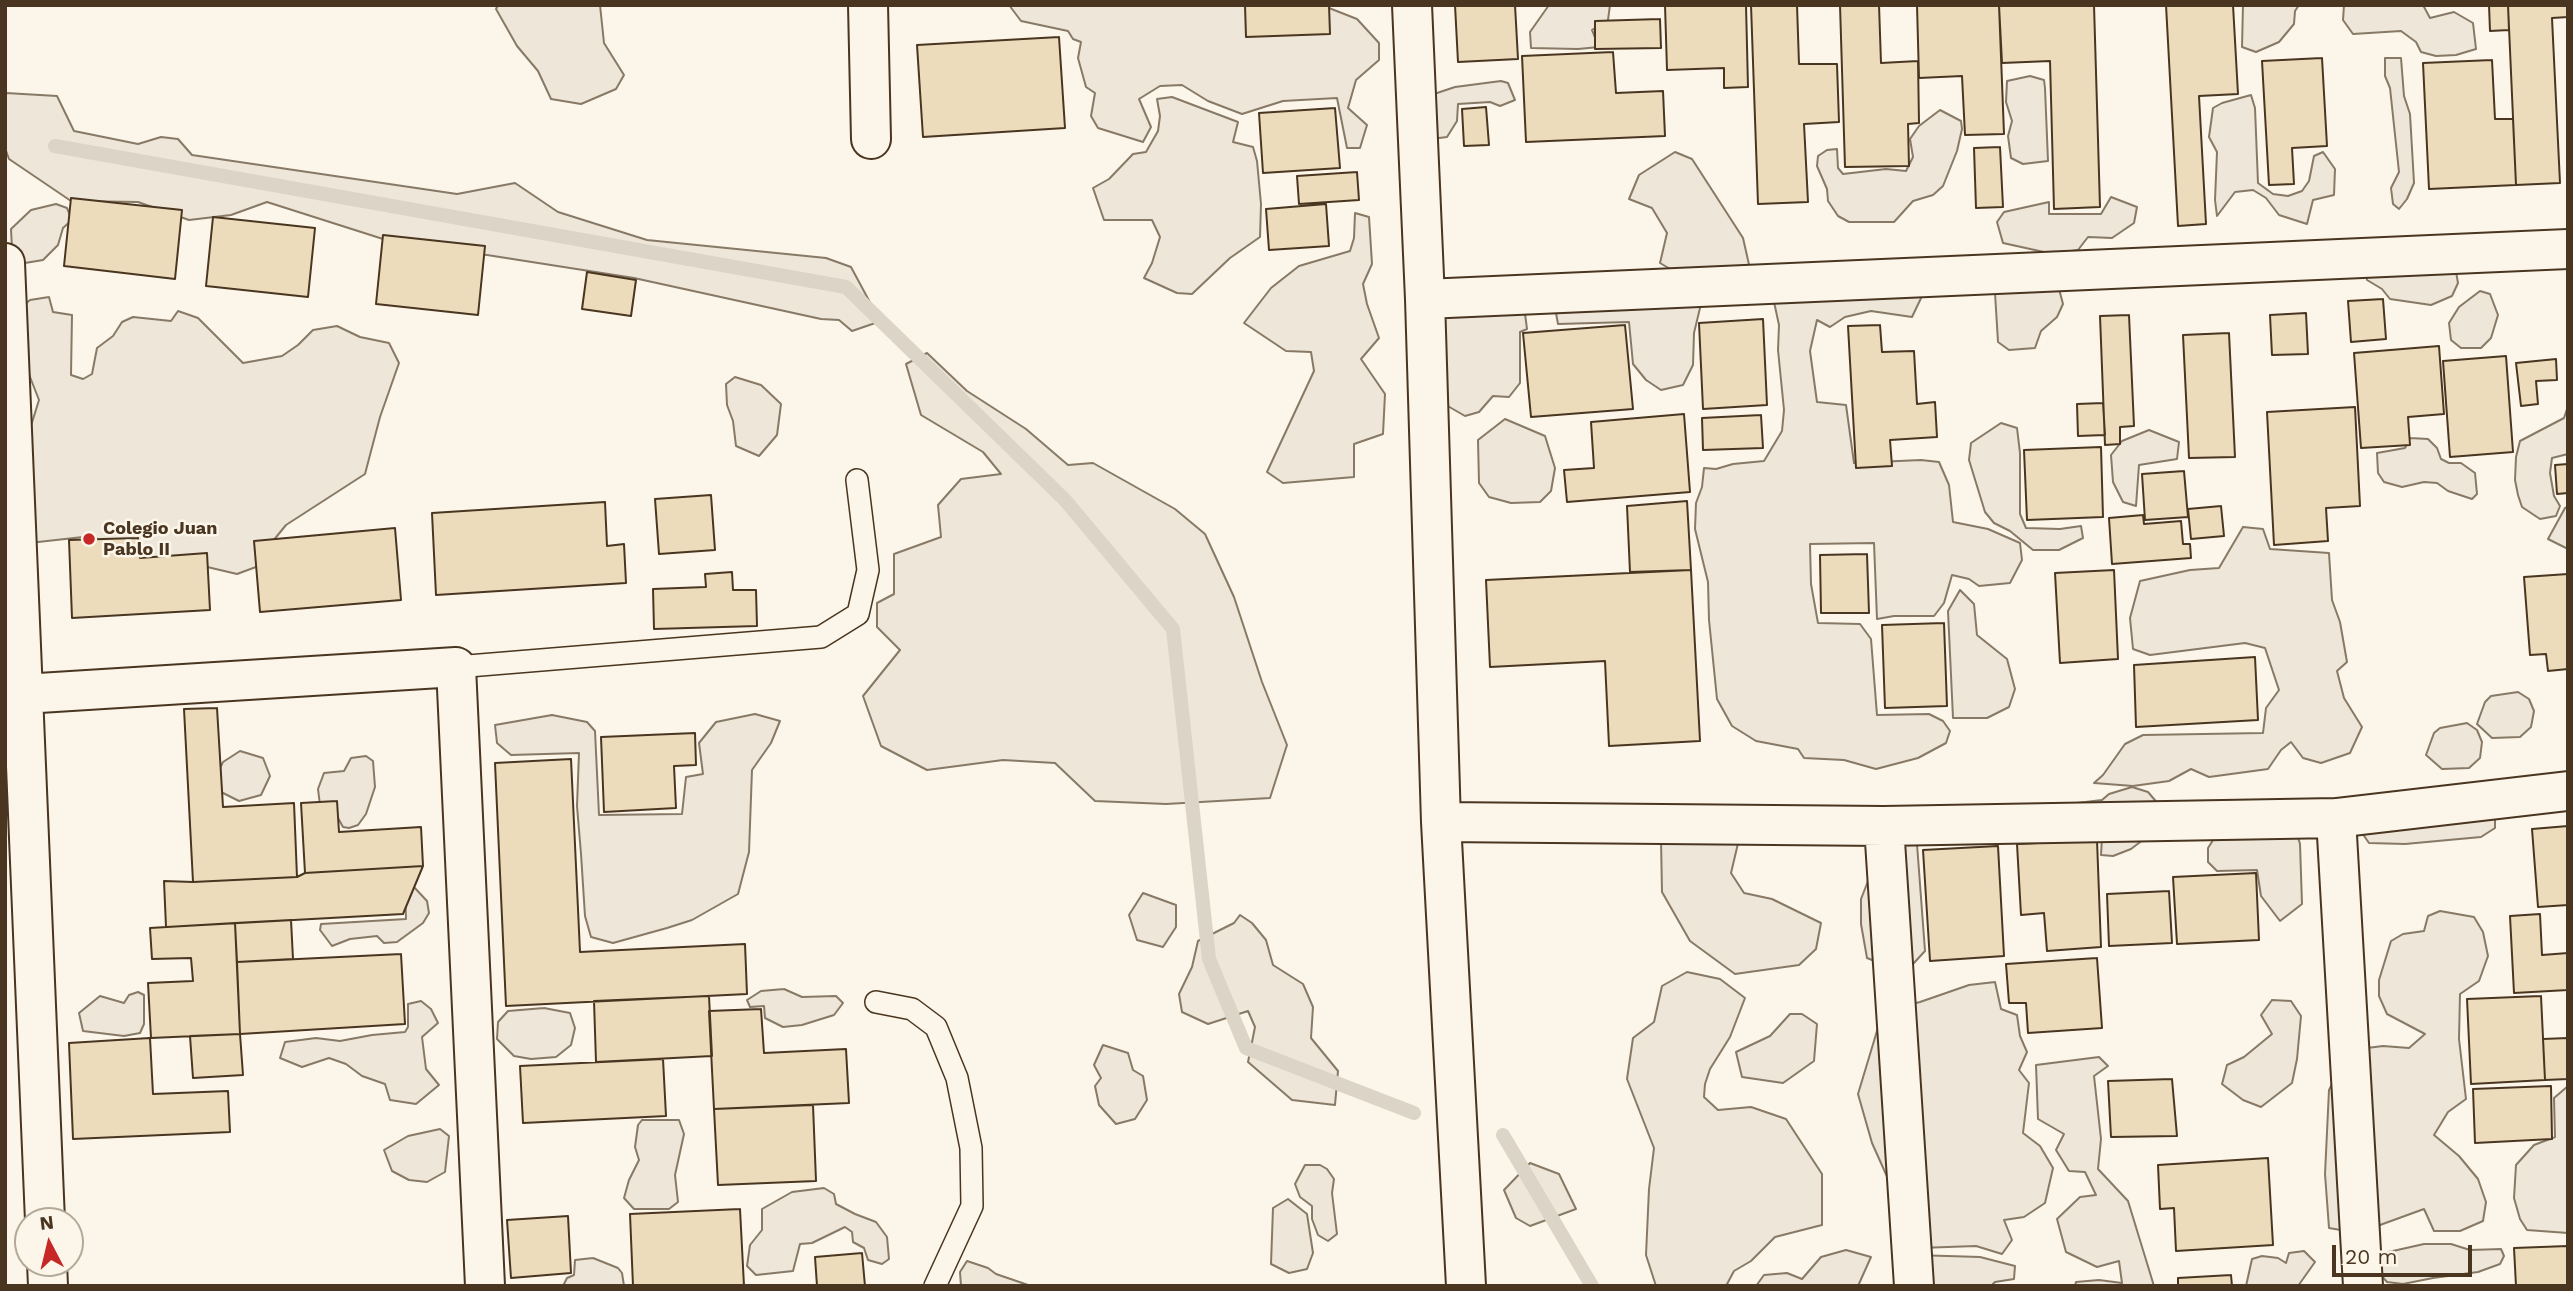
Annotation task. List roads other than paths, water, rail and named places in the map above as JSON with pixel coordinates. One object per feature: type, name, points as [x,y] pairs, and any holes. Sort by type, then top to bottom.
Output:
[{"type":"street","points":[[868,5],[871,139]]},
{"type":"street","points":[[1412,5],[1426,299],[1441,822],[1466,1286]]},
{"type":"street","points":[[1426,299],[2568,249]]},
{"type":"street","points":[[5,263],[13,620],[23,694],[44,1207]]},
{"type":"street","points":[[23,694],[456,667],[485,1286]]},
{"type":"street","points":[[1441,822],[1884,826],[2336,818],[2568,792]]},
{"type":"street","points":[[2336,818],[2363,1286]]},
{"type":"street","points":[[1884,826],[1914,1286]]},
{"type":"lane","points":[[456,667],[821,637],[858,614],[861,603],[868,570],[857,480]]},
{"type":"lane","points":[[876,1002],[912,1009],[936,1027],[959,1090],[971,1148],[972,1206],[935,1286]]},
{"type":"waterway","points":[[55,146],[846,287],[1065,500],[1173,629],[1209,959],[1246,1048],[1414,1113]]},
{"type":"waterway","points":[[1503,1135],[1592,1286]]},
{"type":"place","name":"Colegio Juan Pablo II","points":[[89,539]]}]
